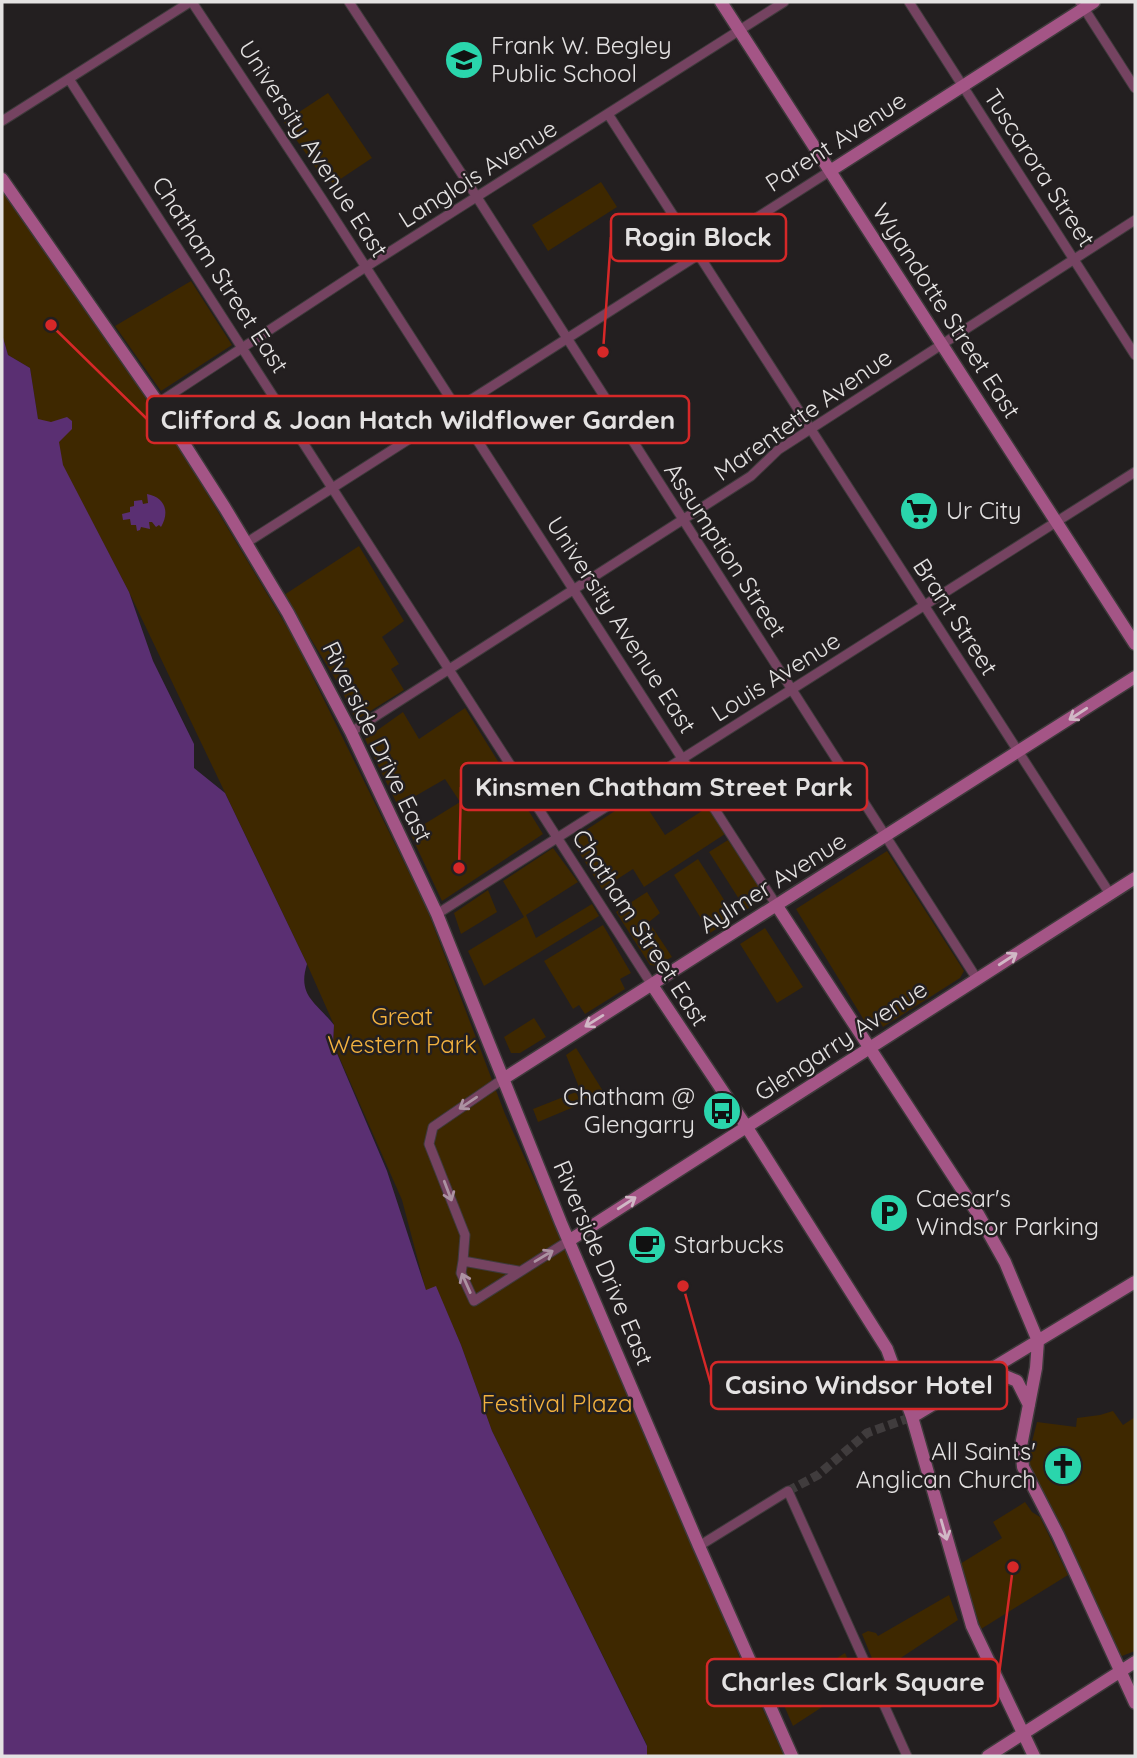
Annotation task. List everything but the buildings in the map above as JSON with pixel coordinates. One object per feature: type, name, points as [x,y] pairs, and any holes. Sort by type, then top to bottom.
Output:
[{"type":"main road","name":"Wyandotte Street East","points":[[721,2],[1135,644]]},
{"type":"main road","name":"Parent Avenue","points":[[830,171],[1086,4]]},
{"type":"main road","name":"Riverside Drive East","points":[[2,179],[158,402],[288,613],[351,732],[437,914],[503,1079],[699,1546],[792,1756]]},
{"type":"main road","name":"Aylmer Avenue","points":[[503,1079],[1135,677]]},
{"type":"main road","name":"Glengarry Avenue","points":[[570,1240],[1135,878]]},
{"type":"main road","name":"University Avenue East","points":[[777,906],[989,1232],[1005,1262],[1038,1341],[1036,1368],[1021,1446],[1023,1467],[1058,1535],[1135,1703]]},
{"type":"main road","name":"Chatham Street East","points":[[652,985],[746,1126],[887,1349],[912,1417],[972,1626],[1034,1756]]},
{"type":"main road","points":[[912,1417],[1135,1282]]},
{"type":"main road","points":[[991,1370],[1017,1381],[1029,1405]]},
{"type":"main road","points":[[988,1756],[1135,1662]]},
{"type":"street","points":[[2,121],[191,2]]},
{"type":"street","name":"University Avenue East","points":[[191,2],[367,267],[456,410],[777,906]]},
{"type":"street","name":"Assumption Street","points":[[349,2],[977,979]]},
{"type":"street","name":"Langlois Avenue","points":[[158,402],[784,2]]},
{"type":"street","name":"Tuscarora Street","points":[[909,2],[1135,355]]},
{"type":"street","points":[[1086,4],[1135,88]]},
{"type":"street","name":"Chatham Street East","points":[[69,79],[652,985]]},
{"type":"street","name":"Brant Street","points":[[608,114],[1110,894]]},
{"type":"street","name":"Parent Avenue","points":[[246,543],[830,171]]},
{"type":"street","name":"Marentette Avenue","points":[[351,732],[751,476],[778,450],[1135,220]]},
{"type":"street","name":"Louis Avenue","points":[[437,914],[1135,472]]},
{"type":"street","points":[[503,1079],[433,1127],[429,1143],[465,1235],[461,1273],[474,1301],[570,1240]]},
{"type":"street","points":[[463,1261],[518,1271]]},
{"type":"street","points":[[699,1546],[788,1491],[907,1756]]},
{"type":"green space","points":[[328,93],[372,158],[333,184],[331,181],[327,184],[284,122]]},
{"type":"green space","points":[[601,182],[617,207],[548,251],[532,225]]},
{"type":"green space","points":[[2,188],[157,410],[293,637],[427,909],[505,1114],[596,1316],[744,1668],[784,1756],[647,1756],[647,1745],[492,1431],[461,1345],[436,1287],[426,1291],[402,1200],[333,1043],[334,1025],[307,964],[129,592],[38,419],[30,368],[8,355],[2,334]]},
{"type":"green space","points":[[191,281],[232,345],[161,391],[115,326]]},
{"type":"green space","points":[[359,546],[404,621],[382,637],[399,664],[391,669],[404,690],[356,720],[339,685],[284,595]]},
{"type":"green space","points":[[465,708],[543,834],[442,901],[410,833],[460,802],[445,779],[398,806],[365,739],[403,712],[419,739]]},
{"type":"green space","points":[[639,795],[665,835],[708,807],[725,834],[644,887],[633,869],[602,889],[575,846],[574,838]]},
{"type":"green space","points":[[728,840],[764,894],[762,899],[746,910],[709,852]]},
{"type":"green space","points":[[553,848],[578,882],[526,915],[536,938],[592,904],[599,916],[484,986],[468,951],[524,917],[503,881]]},
{"type":"green space","points":[[887,851],[964,971],[960,978],[883,1027],[880,1022],[871,1027],[867,1025],[796,909]]},
{"type":"green space","points":[[698,859],[735,917],[710,933],[674,875]]},
{"type":"green space","points":[[488,890],[497,912],[461,934],[454,913]]},
{"type":"green space","points":[[647,892],[660,913],[649,922],[672,957],[656,966],[650,965],[616,912]]},
{"type":"green space","points":[[603,925],[631,973],[620,979],[625,989],[585,1014],[579,1005],[573,1009],[544,961]]},
{"type":"green space","points":[[765,928],[803,987],[777,1003],[740,944]]},
{"type":"green space","points":[[534,1018],[546,1037],[520,1053],[511,1053],[504,1037]]},
{"type":"green space","points":[[576,1048],[603,1091],[588,1100],[583,1097],[566,1055]]},
{"type":"green space","points":[[576,1092],[581,1104],[538,1122],[533,1109]]},
{"type":"green space","points":[[1113,1411],[1123,1425],[1135,1417],[1135,1651],[1122,1656],[1116,1651],[1027,1461],[1037,1422],[1076,1427],[1077,1418]]},
{"type":"green space","points":[[1025,1502],[1032,1512],[1040,1517],[1068,1575],[981,1629],[960,1564],[1002,1538],[993,1522]]},
{"type":"green space","points":[[949,1595],[958,1620],[878,1673],[862,1634],[868,1631],[878,1636]]},
{"type":"green space","points":[[845,1653],[859,1683],[793,1726],[779,1694]]},
{"type":"shaded area","points":[[2,334],[8,355],[30,368],[38,419],[51,422],[67,417],[72,421],[72,429],[59,442],[63,465],[129,592],[153,661],[194,744],[194,768],[225,793],[307,964],[304,984],[306,991],[334,1025],[333,1044],[387,1171],[426,1290],[436,1286],[492,1431],[647,1746],[647,1756],[2,1756]]},
{"type":"shaded area","points":[[147,494],[162,502],[164,521],[161,527],[149,522],[150,529],[141,527],[137,531],[136,525],[131,525],[130,519],[123,520],[122,514],[130,512],[134,501],[142,500],[143,504],[148,503]]},
{"type":"tunnel","points":[[788,1491],[818,1475],[867,1433],[912,1417]]},
{"type":"place","name":"Frank W. Begley Public School","points":[[464,60]]},
{"type":"place","name":"Clifford & Joan Hatch Wildflower Garden","points":[[51,325]]},
{"type":"place","name":"Rogin Block","points":[[603,352]]},
{"type":"place","name":"Ur City","points":[[919,511]]},
{"type":"place","name":"Kinsmen Chatham Street Park","points":[[459,868]]},
{"type":"place","name":"Chatham @ Glengarry","points":[[722,1111]]},
{"type":"place","name":"Caesar's Windsor Parking","points":[[889,1213]]},
{"type":"place","name":"Starbucks","points":[[647,1245]]},
{"type":"place","name":"Casino Windsor Hotel","points":[[683,1286]]},
{"type":"place","name":"All Saints' Anglican Church","points":[[1063,1466]]},
{"type":"place","name":"Charles Clark Square","points":[[1013,1567]]},
{"type":"park label","name":"Great Western Park","points":[[402,1031]]},
{"type":"park label","name":"Festival Plaza","points":[[557,1404]]}]
